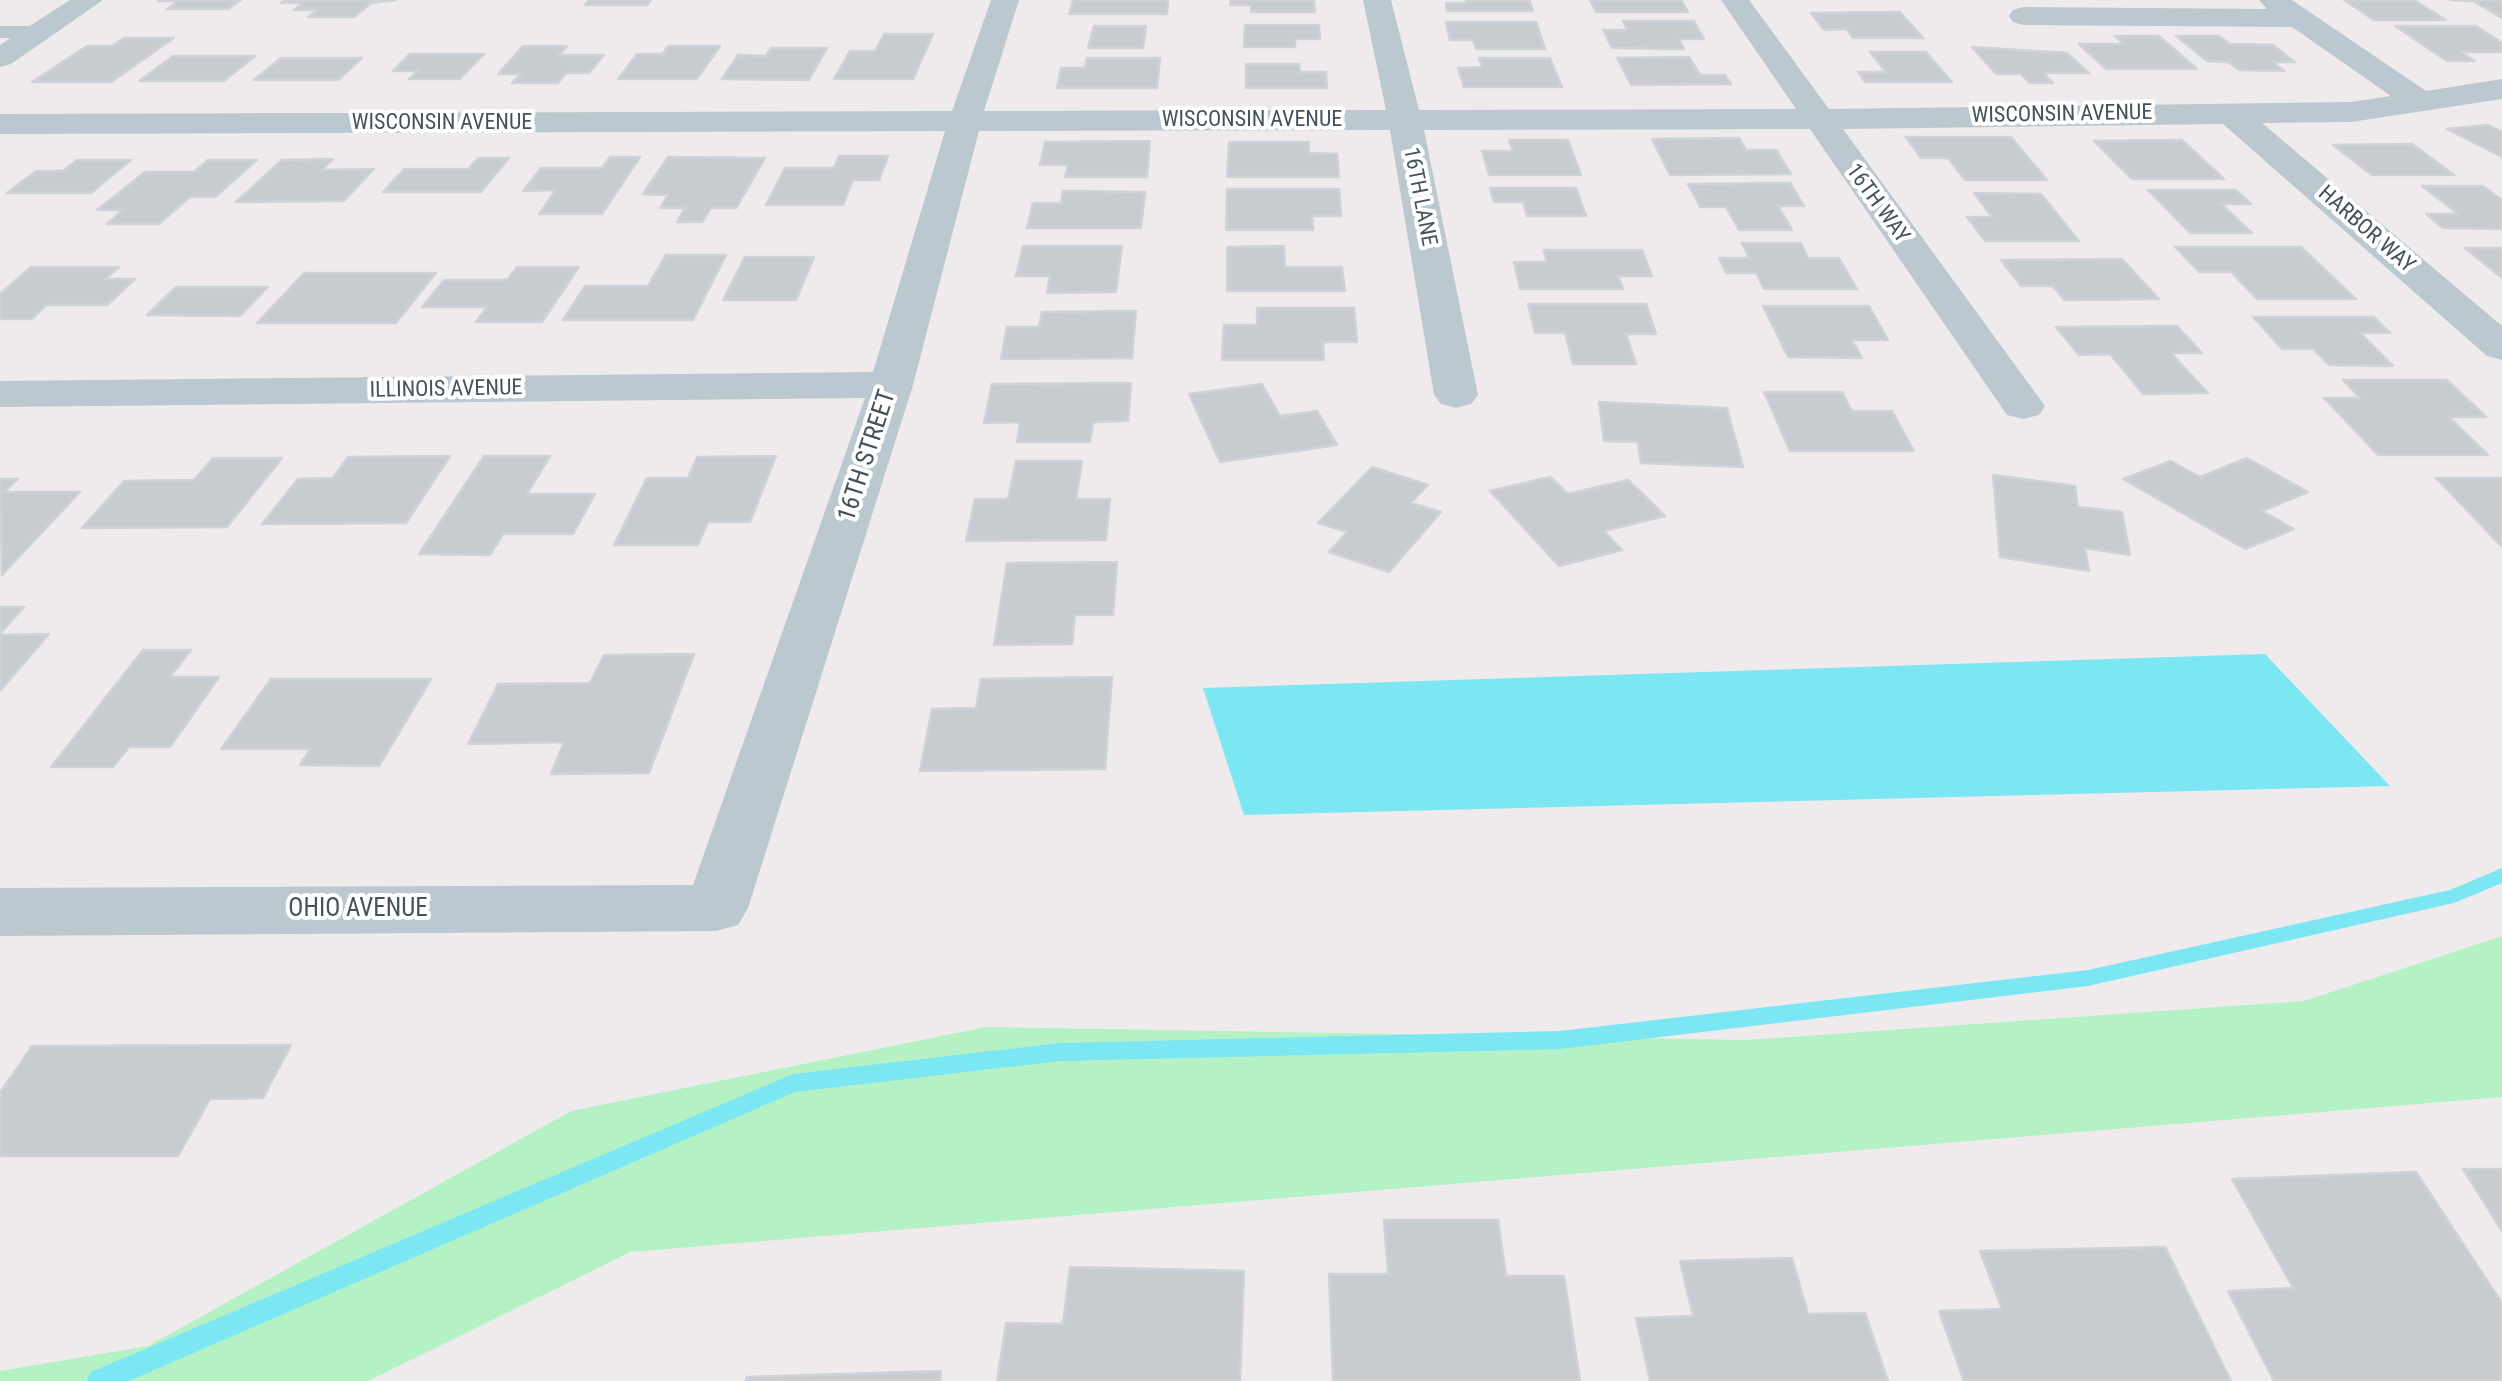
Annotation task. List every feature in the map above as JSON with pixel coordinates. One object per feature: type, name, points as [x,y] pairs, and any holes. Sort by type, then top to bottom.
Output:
[{"type":"street","points":[[0,58],[89,0]]},
{"type":"street","name":"16TH STREET","points":[[716,908],[892,385],[965,121],[1005,0]]},
{"type":"street","name":"16TH LANE","points":[[1377,0],[1405,120],[1456,395]]},
{"type":"street","name":"16TH WAY","points":[[1736,0],[1816,119],[2023,406]]},
{"type":"street","points":[[2274,0],[2418,100]]},
{"type":"street","points":[[2023,16],[2299,18]]},
{"type":"street","name":"WISCONSIN AVENUE","points":[[0,124],[1816,119],[2230,114],[2351,112],[2502,89]]},
{"type":"street","name":"HARBOR WAY","points":[[2230,114],[2502,346]]},
{"type":"street","name":"ILLINOIS AVENUE","points":[[0,394],[892,385]]},
{"type":"street","name":"OHIO AVENUE","points":[[0,912],[716,908]]},
{"type":"lane","points":[[0,32],[40,32]]},
{"type":"green space","points":[[2502,936],[2502,1097],[631,1252],[368,1381],[0,1381],[0,1371],[148,1346],[571,1111],[986,1027],[1747,1040],[2304,1001]]},
{"type":"water","points":[[2265,654],[2390,786],[1244,815],[1203,688]]},
{"type":"building","points":[[241,0],[228,9],[167,9],[178,1],[158,1]]},
{"type":"building","points":[[396,0],[371,3],[354,17],[308,17],[317,10],[294,10],[303,3],[281,3]]},
{"type":"building","points":[[589,0],[651,0],[647,5],[585,5]]},
{"type":"building","points":[[1073,0],[1168,0],[1167,14],[1069,14]]},
{"type":"building","points":[[1231,0],[1314,1],[1315,12],[1251,12],[1251,5],[1230,5]]},
{"type":"building","points":[[1466,0],[1529,0],[1533,11],[1447,11],[1446,3],[1467,3]]},
{"type":"building","points":[[1590,0],[1681,0],[1688,12],[1596,12]]},
{"type":"building","points":[[2344,0],[2414,0],[2446,20],[2374,20]]},
{"type":"building","points":[[2450,0],[2502,0],[2502,18],[2473,1]]},
{"type":"building","points":[[1900,12],[1923,38],[1853,38],[1846,29],[1824,30],[1811,13]]},
{"type":"building","points":[[1623,21],[1694,21],[1704,39],[1679,39],[1684,49],[1612,48],[1603,30],[1627,30]]},
{"type":"building","points":[[1446,22],[1536,22],[1545,49],[1476,49],[1473,40],[1450,40]]},
{"type":"building","points":[[1245,25],[1319,25],[1320,39],[1295,39],[1295,47],[1244,47]]},
{"type":"building","points":[[1094,26],[1146,26],[1143,48],[1088,48]]},
{"type":"building","points":[[2395,26],[2476,26],[2502,43],[2502,52],[2461,52],[2475,61],[2447,61]]},
{"type":"building","points":[[884,34],[933,34],[913,79],[834,79],[850,51],[875,51]]},
{"type":"building","points":[[2115,36],[2159,36],[2197,69],[2106,69],[2079,44],[2124,44]]},
{"type":"building","points":[[2176,36],[2219,36],[2230,44],[2273,45],[2295,62],[2273,62],[2284,71],[2239,70],[2228,62],[2207,61]]},
{"type":"building","points":[[124,38],[174,38],[111,82],[32,82],[87,46],[112,46]]},
{"type":"building","points":[[523,46],[567,46],[559,55],[604,55],[589,73],[566,73],[558,83],[512,83],[521,74],[498,74]]},
{"type":"building","points":[[668,46],[720,46],[697,79],[618,79],[637,54],[663,54]]},
{"type":"building","points":[[1972,47],[2067,53],[2089,73],[2043,73],[2053,83],[2029,83],[2021,74],[1996,74]]},
{"type":"building","points":[[771,48],[827,48],[809,80],[722,79],[738,55],[766,56]]},
{"type":"building","points":[[1870,52],[1926,52],[1952,82],[1865,82],[1858,72],[1886,72]]},
{"type":"building","points":[[410,54],[484,54],[460,79],[409,79],[418,71],[393,71]]},
{"type":"building","points":[[173,56],[255,56],[224,81],[139,81]]},
{"type":"building","points":[[1689,57],[1700,75],[1725,75],[1731,84],[1631,85],[1617,58]]},
{"type":"building","points":[[281,58],[362,58],[338,80],[254,80]]},
{"type":"building","points":[[1087,58],[1160,58],[1157,88],[1057,88],[1061,68],[1085,68]]},
{"type":"building","points":[[1479,58],[1550,58],[1562,87],[1464,87],[1458,68],[1482,67]]},
{"type":"building","points":[[1246,64],[1299,64],[1300,72],[1326,72],[1327,88],[1246,88]]},
{"type":"building","points":[[2488,125],[2502,132],[2502,157],[2447,129]]},
{"type":"building","points":[[1906,137],[2011,137],[2047,180],[1965,180],[1948,158],[1921,158]]},
{"type":"building","points":[[1739,138],[1746,150],[1776,150],[1791,174],[1670,175],[1652,139]]},
{"type":"building","points":[[1509,140],[1568,140],[1581,175],[1489,175],[1482,151],[1513,151]]},
{"type":"building","points":[[2182,140],[2224,179],[2132,179],[2094,141]]},
{"type":"building","points":[[1150,141],[1147,177],[1065,177],[1068,165],[1040,165],[1045,142]]},
{"type":"building","points":[[1229,142],[1309,142],[1309,153],[1337,154],[1339,177],[1227,177]]},
{"type":"building","points":[[2412,144],[2454,175],[2372,175],[2333,145]]},
{"type":"building","points":[[839,156],[888,156],[879,180],[853,180],[843,205],[766,205],[785,168],[834,168]]},
{"type":"building","points":[[610,157],[640,157],[602,214],[539,214],[556,190],[523,191],[541,168],[602,168]]},
{"type":"building","points":[[668,157],[765,158],[736,208],[711,208],[702,222],[677,222],[685,208],[660,208],[668,195],[643,194]]},
{"type":"building","points":[[478,158],[509,158],[481,192],[383,192],[404,169],[468,169]]},
{"type":"building","points":[[333,159],[322,170],[374,169],[344,201],[236,202],[282,160]]},
{"type":"building","points":[[77,160],[131,160],[91,193],[7,193],[36,171],[63,171]]},
{"type":"building","points":[[208,160],[257,160],[215,197],[190,197],[159,224],[107,224],[123,210],[97,210],[145,172],[194,172]]},
{"type":"building","points":[[1790,183],[1804,206],[1778,206],[1792,230],[1739,230],[1726,207],[1700,207],[1688,184]]},
{"type":"building","points":[[2422,186],[2483,186],[2502,200],[2502,229],[2443,228],[2426,214],[2458,214]]},
{"type":"building","points":[[1490,188],[1576,188],[1586,216],[1527,216],[1523,202],[1494,202]]},
{"type":"building","points":[[1227,189],[1339,189],[1341,216],[1312,216],[1313,230],[1226,230]]},
{"type":"building","points":[[2148,190],[2236,190],[2251,204],[2221,204],[2252,233],[2190,233]]},
{"type":"building","points":[[1063,191],[1145,192],[1141,228],[1027,228],[1033,203],[1061,203]]},
{"type":"building","points":[[1974,193],[2041,194],[2079,241],[1985,241],[1967,217],[1992,217]]},
{"type":"building","points":[[1742,243],[1801,243],[1808,258],[1839,258],[1857,289],[1764,289],[1756,273],[1726,273],[1719,258],[1749,258]]},
{"type":"building","points":[[1023,246],[1122,246],[1116,292],[1047,293],[1050,276],[1016,276]]},
{"type":"building","points":[[1284,246],[1285,267],[1342,267],[1345,291],[1227,291],[1227,247]]},
{"type":"building","points":[[2175,247],[2301,247],[2356,299],[2257,299],[2231,272],[2199,272]]},
{"type":"building","points":[[2465,248],[2502,248],[2502,278]]},
{"type":"building","points":[[1544,250],[1642,250],[1652,276],[1618,276],[1623,289],[1520,289],[1514,262],[1547,262]]},
{"type":"building","points":[[666,255],[726,255],[693,320],[563,320],[585,286],[648,286]]},
{"type":"building","points":[[745,257],[814,257],[796,300],[723,300]]},
{"type":"building","points":[[2122,259],[2159,299],[2064,300],[2053,286],[2021,286],[2001,260]]},
{"type":"building","points":[[31,267],[119,267],[105,279],[135,279],[107,305],[46,305],[32,319],[0,319],[0,294]]},
{"type":"building","points":[[517,267],[579,267],[542,322],[476,322],[487,307],[422,307],[444,280],[507,280]]},
{"type":"building","points":[[304,273],[436,273],[396,323],[257,323]]},
{"type":"building","points":[[176,287],[268,287],[240,316],[147,315]]},
{"type":"building","points":[[1528,304],[1646,304],[1656,334],[1626,334],[1636,364],[1573,364],[1565,333],[1535,333]]},
{"type":"building","points":[[1763,306],[1869,306],[1888,340],[1852,340],[1862,358],[1788,357]]},
{"type":"building","points":[[1257,308],[1354,308],[1357,342],[1323,342],[1324,360],[1222,360],[1224,325],[1257,325]]},
{"type":"building","points":[[1136,311],[1132,358],[1001,359],[1007,327],[1039,327],[1042,312]]},
{"type":"building","points":[[2253,317],[2374,317],[2390,333],[2360,333],[2393,366],[2329,365],[2313,349],[2282,349]]},
{"type":"building","points":[[2177,326],[2202,353],[2171,353],[2208,393],[2143,394],[2110,354],[2079,355],[2056,327]]},
{"type":"building","points":[[2343,380],[2447,380],[2486,417],[2449,417],[2488,455],[2378,455],[2324,398],[2360,398]]},
{"type":"building","points":[[1131,383],[1128,421],[1093,422],[1090,442],[1017,442],[1020,422],[984,423],[992,384]]},
{"type":"building","points":[[1262,384],[1280,416],[1317,411],[1337,445],[1220,462],[1189,394]]},
{"type":"building","points":[[1764,392],[1842,392],[1852,411],[1892,411],[1914,451],[1790,451]]},
{"type":"building","points":[[1599,402],[1727,408],[1743,467],[1641,463],[1638,442],[1604,441]]},
{"type":"building","points":[[450,456],[406,523],[262,524],[298,479],[333,478],[348,457]]},
{"type":"building","points":[[484,456],[550,456],[527,494],[595,494],[573,534],[503,534],[490,555],[419,554]]},
{"type":"building","points":[[776,456],[750,522],[708,522],[698,545],[614,545],[647,478],[688,478],[697,457]]},
{"type":"building","points":[[213,458],[282,458],[227,527],[82,528],[124,481],[194,480]]},
{"type":"building","points":[[2247,458],[2308,492],[2262,511],[2294,529],[2245,549],[2123,479],[2171,461],[2200,477]]},
{"type":"building","points":[[1016,461],[1082,461],[1076,499],[1110,499],[1106,540],[966,541],[975,499],[1008,499]]},
{"type":"building","points":[[1372,467],[1428,485],[1411,503],[1441,512],[1389,572],[1329,552],[1347,532],[1318,523]]},
{"type":"building","points":[[1993,475],[2075,486],[2078,507],[2122,512],[2130,555],[2085,548],[2089,571],[2000,557]]},
{"type":"building","points":[[1550,477],[1568,494],[1628,480],[1665,516],[1604,531],[1622,550],[1559,566],[1490,491]]},
{"type":"building","points":[[2436,478],[2502,478],[2502,547]]},
{"type":"building","points":[[0,479],[18,479],[4,492],[80,492],[2,575]]},
{"type":"building","points":[[1117,562],[1113,615],[1075,615],[1072,644],[994,645],[1007,563]]},
{"type":"building","points":[[0,607],[24,607],[0,634]]},
{"type":"building","points":[[49,634],[0,691],[0,635]]},
{"type":"building","points":[[143,650],[191,650],[170,677],[219,677],[170,747],[129,747],[113,767],[51,767]]},
{"type":"building","points":[[694,654],[649,773],[551,774],[564,742],[468,744],[498,684],[590,683],[604,655]]},
{"type":"building","points":[[1112,677],[1105,769],[920,771],[932,709],[976,708],[981,679]]},
{"type":"building","points":[[271,679],[431,679],[379,766],[300,765],[310,749],[221,749]]},
{"type":"building","points":[[291,1045],[263,1098],[210,1099],[178,1156],[0,1156],[0,1093],[32,1046]]},
{"type":"building","points":[[2463,1169],[2502,1169],[2502,1231]]},
{"type":"building","points":[[2416,1172],[2502,1303],[2502,1381],[2274,1381],[2228,1291],[2293,1288],[2232,1179]]},
{"type":"building","points":[[1384,1220],[1498,1220],[1506,1276],[1564,1276],[1580,1381],[1333,1381],[1329,1274],[1388,1274]]},
{"type":"building","points":[[2165,1247],[2231,1381],[1964,1381],[1939,1311],[2002,1309],[1980,1251]]},
{"type":"building","points":[[1792,1258],[1808,1314],[1865,1313],[1888,1381],[1650,1381],[1636,1318],[1693,1316],[1680,1261]]},
{"type":"building","points":[[1070,1267],[1244,1271],[1240,1381],[997,1381],[1006,1323],[1063,1324]]},
{"type":"building","points":[[941,1371],[940,1381],[746,1381],[747,1377]]},
{"type":"waterway","points":[[100,1381],[793,1083],[1060,1052],[1560,1040],[2088,978],[2454,896],[2502,875]]}]
